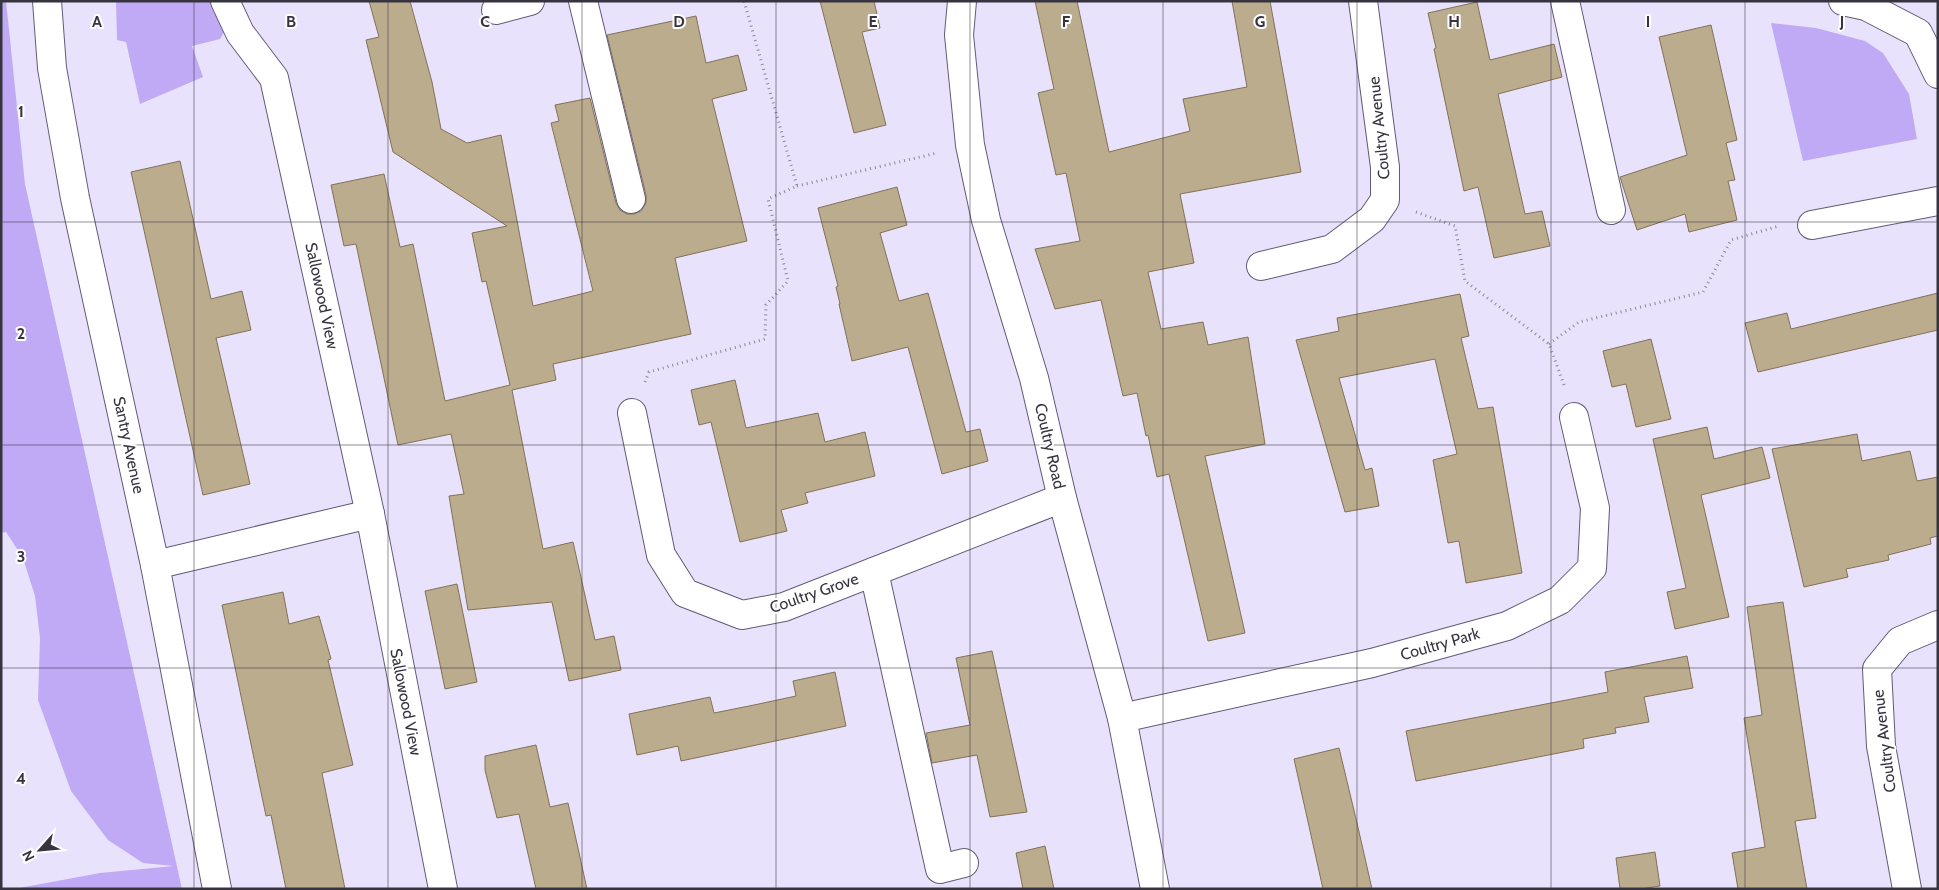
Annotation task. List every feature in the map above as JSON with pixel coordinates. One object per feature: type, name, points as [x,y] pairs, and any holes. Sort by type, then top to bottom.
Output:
[{"type":"street","name":"Santry Avenue","points":[[47,1],[52,68],[75,198],[154,565],[218,889]]},
{"type":"street","name":"Sallowood View","points":[[225,1],[240,33],[274,78],[370,514],[443,889]]},
{"type":"street","points":[[496,10],[530,1]]},
{"type":"street","points":[[583,1],[631,199]]},
{"type":"street","name":"Coultry Road","points":[[962,1],[959,35],[970,145],[986,220],[1034,378],[1062,498],[1122,718],[1155,889]]},
{"type":"street","name":"Coultry Avenue","points":[[1261,266],[1332,249],[1372,219],[1385,200],[1385,167],[1363,1]]},
{"type":"street","points":[[1565,1],[1611,210]]},
{"type":"street","points":[[1843,1],[1866,6],[1918,33],[1938,74]]},
{"type":"street","points":[[1812,225],[1938,201]]},
{"type":"street","name":"Coultry Grove","points":[[632,413],[660,555],[685,593],[742,615],[784,607],[1062,498]]},
{"type":"street","name":"Coultry Park","points":[[1122,718],[1372,663],[1507,626],[1560,600],[1592,568],[1595,508],[1574,417]]},
{"type":"street","points":[[154,565],[370,514]]},
{"type":"street","points":[[874,572],[940,869],[964,863]]},
{"type":"street","name":"Coultry Avenue","points":[[1907,889],[1882,746],[1876,668],[1900,641],[1938,625]]},
{"type":"path","points":[[744,1],[797,186]]},
{"type":"path","points":[[632,413],[649,372],[765,339],[766,304],[788,281],[768,200],[797,186],[970,145]]},
{"type":"path","points":[[1385,200],[1455,226],[1465,281],[1549,344],[1574,417]]},
{"type":"path","points":[[1549,344],[1578,322],[1703,292],[1731,240],[1788,224],[1812,225]]},
{"type":"shaded area","points":[[1,1],[6,1],[25,184],[182,889],[14,889],[100,873],[174,866],[143,863],[108,840],[71,791],[38,700],[40,638],[35,596],[23,558],[6,532],[1,533]]},
{"type":"shaded area","points":[[116,1],[211,1],[224,32],[220,39],[192,46],[203,77],[140,104],[126,42],[117,40]]},
{"type":"shaded area","points":[[1771,23],[1816,28],[1865,41],[1883,53],[1909,94],[1917,139],[1803,161]]},
{"type":"building","points":[[369,1],[410,1],[432,82],[441,129],[467,143],[501,135],[533,306],[593,291],[551,123],[559,121],[555,105],[590,98],[616,203],[620,210],[627,214],[634,214],[641,211],[646,203],[646,195],[607,35],[696,16],[706,63],[738,55],[747,90],[712,99],[747,241],[675,258],[691,334],[553,364],[556,380],[512,390],[543,549],[573,542],[595,640],[614,636],[621,670],[569,681],[552,602],[468,610],[449,496],[464,494],[451,434],[398,445],[356,244],[344,246],[331,185],[384,174],[400,247],[413,244],[445,401],[510,385],[486,281],[482,282],[472,233],[507,226],[393,152],[366,40],[379,37]]},
{"type":"building","points":[[820,1],[874,1],[880,28],[862,32],[886,125],[854,133]]},
{"type":"building","points":[[1035,1],[1077,1],[1109,152],[1190,131],[1183,99],[1247,87],[1232,1],[1270,1],[1301,172],[1180,194],[1194,263],[1148,272],[1161,329],[1203,322],[1208,345],[1248,337],[1265,444],[1205,456],[1245,633],[1208,641],[1169,474],[1157,477],[1137,393],[1123,396],[1101,300],[1055,309],[1035,249],[1080,241],[1066,173],[1056,175],[1038,93],[1054,89]]},
{"type":"building","points":[[1477,2],[1490,60],[1554,44],[1562,77],[1498,94],[1525,214],[1542,211],[1550,246],[1494,258],[1478,187],[1464,191],[1428,13]]},
{"type":"building","points":[[1711,25],[1737,140],[1726,143],[1735,180],[1728,181],[1737,220],[1689,232],[1685,214],[1637,230],[1620,177],[1687,155],[1659,37]]},
{"type":"building","points":[[180,161],[211,299],[242,291],[251,330],[216,338],[250,484],[203,495],[131,172]]},
{"type":"building","points":[[897,187],[907,225],[880,233],[899,301],[928,293],[966,432],[980,429],[988,461],[942,474],[908,347],[852,361],[839,304],[836,287],[838,286],[818,208]]},
{"type":"building","points":[[1938,293],[1938,330],[1758,372],[1745,323],[1787,313],[1791,329]]},
{"type":"building","points":[[1460,294],[1469,336],[1461,338],[1478,409],[1493,407],[1522,573],[1466,583],[1459,541],[1448,543],[1433,460],[1457,454],[1435,359],[1339,378],[1365,470],[1372,468],[1379,506],[1345,512],[1296,340],[1339,331],[1337,318]]},
{"type":"building","points":[[1651,339],[1671,419],[1636,427],[1626,384],[1612,387],[1603,351]]},
{"type":"building","points":[[735,380],[746,428],[818,413],[825,442],[865,432],[875,476],[805,493],[808,503],[781,510],[787,531],[740,542],[711,422],[699,425],[691,390]]},
{"type":"building","points":[[1707,427],[1714,459],[1762,447],[1770,478],[1701,495],[1729,617],[1675,629],[1667,592],[1686,588],[1653,439]]},
{"type":"building","points":[[1857,434],[1862,461],[1910,451],[1917,481],[1938,477],[1938,536],[1930,538],[1931,544],[1888,555],[1889,560],[1846,569],[1848,577],[1804,587],[1772,449]]},
{"type":"building","points":[[457,584],[477,682],[445,689],[425,591]]},
{"type":"building","points":[[283,592],[289,624],[319,616],[331,659],[328,660],[353,765],[322,773],[345,889],[286,889],[271,815],[266,816],[222,605]]},
{"type":"building","points":[[1783,602],[1816,818],[1795,821],[1807,889],[1738,889],[1732,853],[1765,847],[1744,718],[1762,715],[1747,607]]},
{"type":"building","points":[[992,651],[1027,812],[990,817],[977,755],[932,763],[926,733],[970,725],[956,658]]},
{"type":"building","points":[[1687,656],[1693,688],[1644,697],[1649,722],[1615,728],[1616,733],[1583,739],[1584,748],[1416,781],[1406,731],[1608,692],[1605,672]]},
{"type":"building","points":[[835,672],[846,726],[681,761],[678,746],[637,755],[629,714],[710,697],[714,713],[754,705],[796,696],[793,681]]},
{"type":"building","points":[[536,745],[550,807],[568,803],[587,889],[536,889],[519,814],[497,818],[485,770],[485,756]]},
{"type":"building","points":[[1339,748],[1372,889],[1323,889],[1294,759]]},
{"type":"building","points":[[1045,846],[1054,889],[1023,889],[1016,853]]},
{"type":"building","points":[[1655,852],[1660,886],[1620,889],[1616,858]]}]
